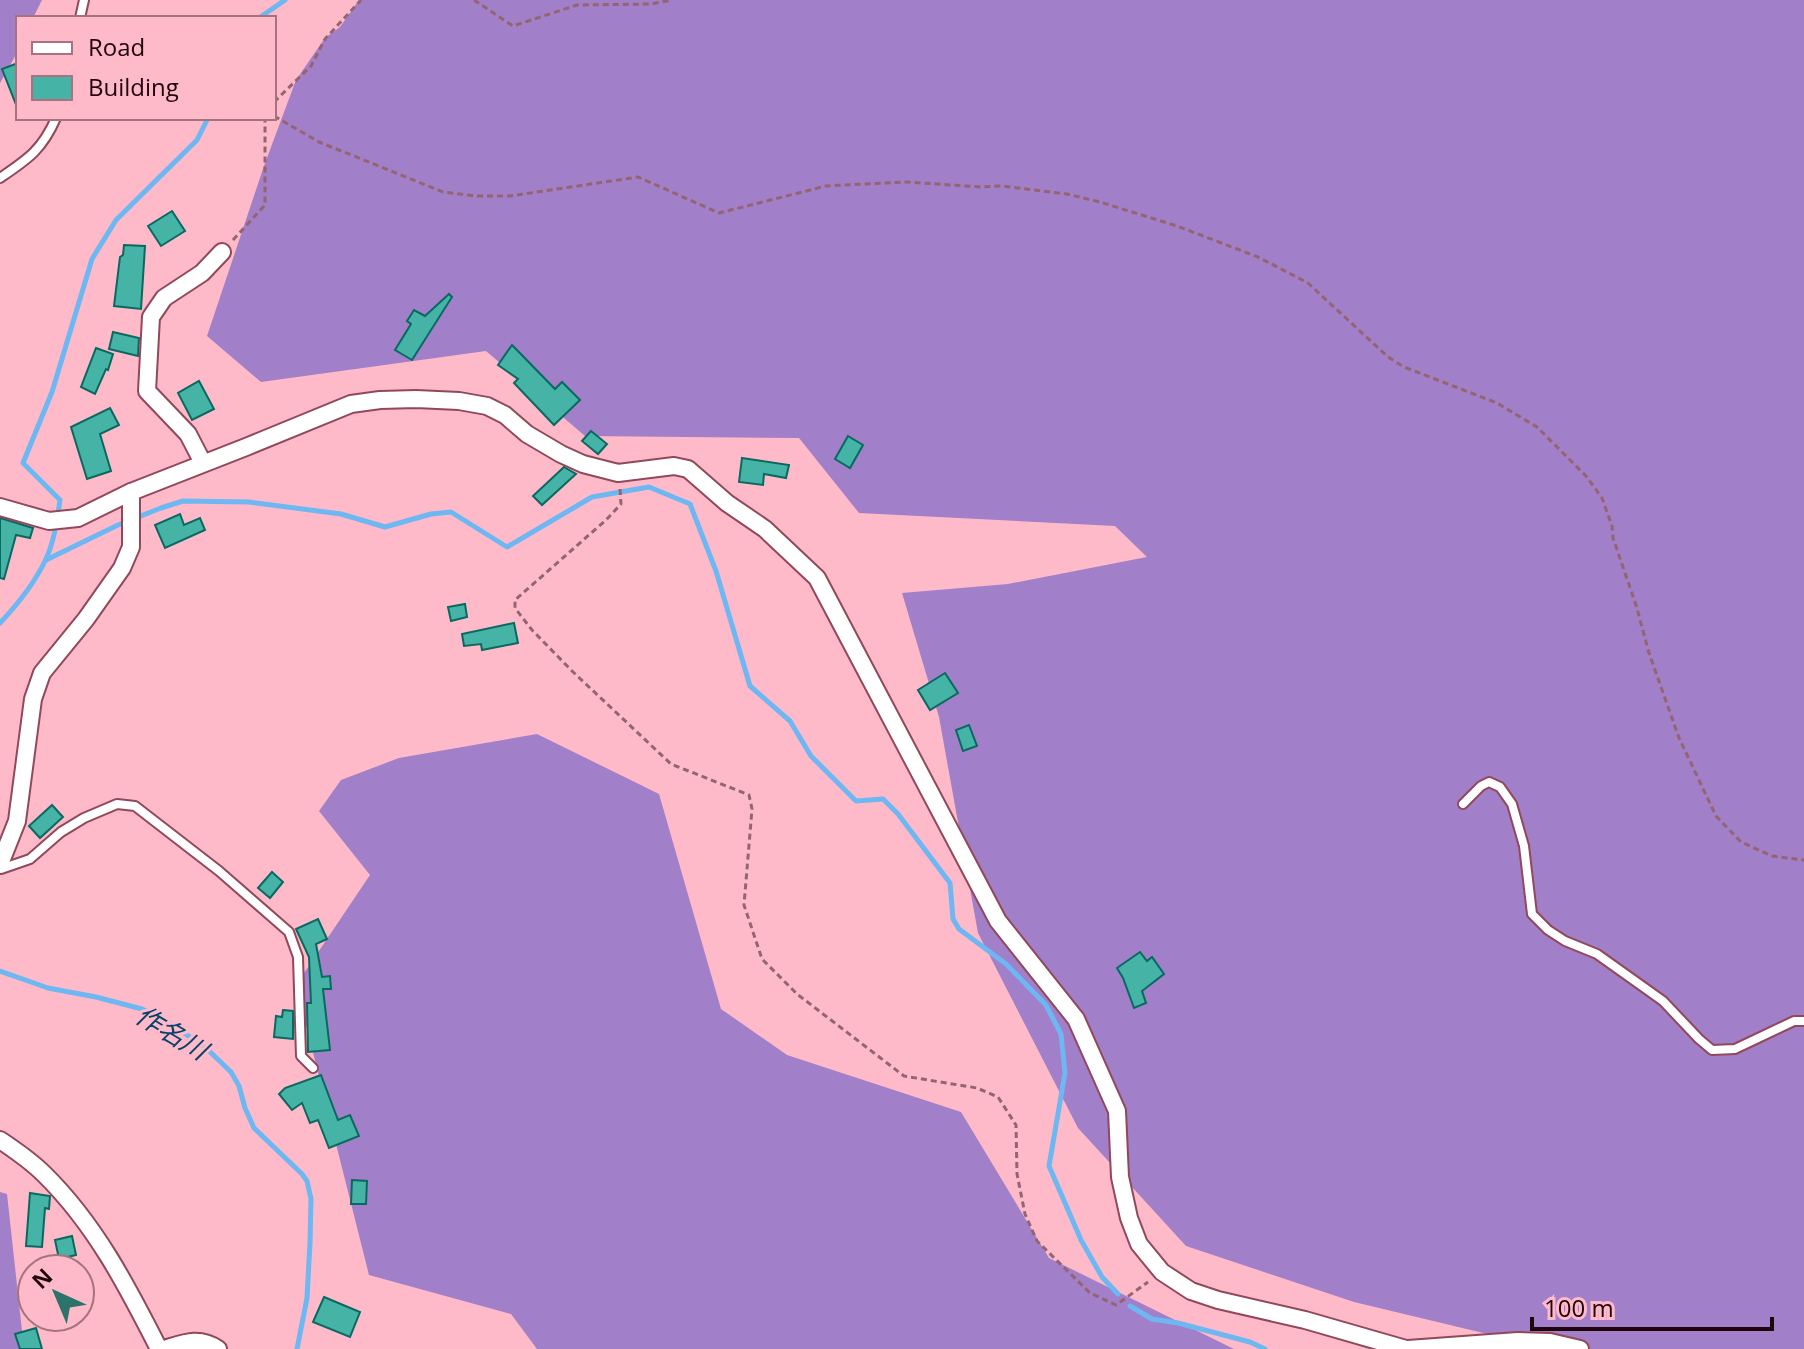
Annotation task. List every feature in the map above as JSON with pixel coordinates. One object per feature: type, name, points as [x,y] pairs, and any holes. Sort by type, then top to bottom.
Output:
[{"type":"street","points":[[203,463],[188,434],[147,391],[151,317],[164,298],[202,273],[222,252]]},
{"type":"street","points":[[0,507],[49,521],[131,509],[203,463],[351,404],[380,400],[459,401],[487,406],[561,454],[583,464],[618,473],[674,466],[688,469],[727,503],[765,529],[817,578],[998,921],[1076,1019],[1117,1111],[1120,1177],[1129,1218],[1139,1244],[1162,1272],[1204,1296],[1407,1349],[1518,1341],[1550,1342],[1580,1349]]},
{"type":"street","points":[[0,866],[17,821],[33,699],[42,673],[122,568],[131,547],[131,509]]},
{"type":"street","points":[[0,1140],[43,1173],[87,1221],[161,1349],[202,1340],[218,1349]]},
{"type":"lane","points":[[0,178],[31,156],[48,137],[55,120]]},
{"type":"lane","points":[[1463,804],[1489,782],[1500,787],[1512,804],[1524,846],[1532,914],[1548,930],[1565,941],[1597,954],[1663,1001],[1712,1050],[1735,1049],[1794,1021],[1804,1021]]},
{"type":"lane","points":[[0,866],[30,859],[61,832],[84,818],[117,804],[135,806],[219,871],[289,932],[298,957],[301,1056],[313,1068]]},
{"type":"path","points":[[276,100],[311,66],[325,39],[361,0]]},
{"type":"path","points":[[474,0],[513,26],[577,5],[651,4],[672,0]]},
{"type":"path","points":[[276,117],[319,142],[443,192],[510,196],[638,177],[719,213],[826,186],[907,182],[1002,186],[1067,194],[1100,202],[1177,226],[1258,257],[1308,283],[1388,357],[1404,367],[1497,403],[1537,427],[1586,476],[1602,498],[1649,653],[1679,738],[1716,816],[1741,842],[1772,856],[1804,860]]},
{"type":"path","points":[[222,252],[265,205],[265,120]]},
{"type":"path","points":[[618,473],[621,504],[515,600],[515,608],[572,671],[671,764],[749,795],[752,809],[744,905],[762,959],[797,994],[904,1076],[977,1088],[998,1097],[1016,1125],[1017,1174],[1025,1214],[1037,1241],[1090,1293],[1116,1305],[1162,1272]]},
{"type":"shaded area","points":[[0,0],[42,0],[34,16],[16,16],[16,55],[0,83]]},
{"type":"shaded area","points":[[359,0],[1804,0],[1804,1349],[1543,1349],[1354,1302],[1186,1246],[1078,1128],[978,933],[939,717],[902,593],[1008,584],[1147,557],[1115,526],[859,513],[799,438],[585,436],[486,351],[261,382],[207,336],[296,80],[325,38],[340,27]]},
{"type":"shaded area","points":[[537,734],[659,794],[721,1009],[787,1055],[961,1112],[1049,1258],[1234,1349],[537,1349],[511,1314],[369,1275],[296,985],[370,875],[319,811],[341,780],[399,758]]},
{"type":"shaded area","points":[[0,1192],[7,1194],[16,1276],[16,1333],[22,1333],[24,1349],[0,1349]]},
{"type":"building","points":[[16,64],[16,104],[2,69]]},
{"type":"building","points":[[172,211],[185,231],[161,246],[148,226]]},
{"type":"building","points":[[124,245],[145,246],[141,309],[114,306]]},
{"type":"building","points":[[449,294],[452,297],[412,360],[395,350],[411,324],[407,321],[414,310],[425,316]]},
{"type":"building","points":[[113,332],[139,338],[138,356],[109,349]]},
{"type":"building","points":[[512,345],[555,389],[562,382],[580,400],[554,425],[514,383],[518,379],[498,365]]},
{"type":"building","points":[[96,348],[113,354],[95,394],[81,387]]},
{"type":"building","points":[[199,381],[214,409],[192,420],[178,393]]},
{"type":"building","points":[[110,408],[119,425],[100,434],[111,471],[87,479],[71,427]]},
{"type":"building","points":[[591,431],[607,444],[598,454],[582,441]]},
{"type":"building","points":[[848,436],[863,445],[850,468],[835,459]]},
{"type":"building","points":[[742,458],[789,465],[786,478],[764,474],[763,485],[739,482]]},
{"type":"building","points":[[564,467],[576,474],[542,505],[533,496]]},
{"type":"building","points":[[180,514],[184,525],[200,518],[205,530],[165,548],[155,525]]},
{"type":"building","points":[[0,518],[33,528],[30,538],[16,535],[4,579],[0,578]]},
{"type":"building","points":[[465,604],[467,617],[451,621],[448,607]]},
{"type":"building","points":[[514,623],[518,643],[482,650],[481,644],[464,646],[462,634]]},
{"type":"building","points":[[945,673],[958,693],[930,710],[918,690]]},
{"type":"building","points":[[969,725],[977,746],[963,751],[956,730]]},
{"type":"building","points":[[52,805],[63,817],[40,838],[29,826]]},
{"type":"building","points":[[272,872],[283,882],[270,898],[258,888]]},
{"type":"building","points":[[318,919],[327,939],[316,944],[322,977],[330,976],[331,989],[323,989],[330,1050],[308,1052],[307,1003],[311,1003],[309,957],[296,929]]},
{"type":"building","points":[[1140,952],[1147,961],[1152,957],[1164,974],[1142,991],[1146,1003],[1134,1008],[1117,968]]},
{"type":"building","points":[[283,1010],[293,1011],[293,1039],[274,1037],[276,1016],[282,1017]]},
{"type":"building","points":[[321,1075],[338,1120],[350,1115],[359,1136],[329,1148],[318,1120],[310,1123],[302,1103],[292,1110],[279,1094],[285,1088]]},
{"type":"building","points":[[352,1180],[367,1181],[366,1204],[351,1204]]},
{"type":"building","points":[[30,1193],[50,1196],[49,1209],[45,1208],[42,1247],[26,1246]]},
{"type":"building","points":[[72,1236],[76,1253],[58,1253],[55,1240]]},
{"type":"building","points":[[324,1297],[360,1312],[350,1337],[313,1322]]},
{"type":"building","points":[[37,1333],[42,1349],[20,1349],[15,1334]]},
{"type":"waterway","points":[[262,16],[285,0]]},
{"type":"waterway","points":[[0,623],[36,578],[53,539],[60,500],[23,463],[52,392],[92,259],[116,220],[197,140],[207,120]]},
{"type":"waterway","points":[[46,560],[118,525],[183,501],[249,502],[341,514],[385,527],[431,514],[451,512],[507,547],[592,497],[649,487],[690,504],[716,571],[750,686],[790,721],[811,756],[856,801],[883,799],[898,814],[950,883],[953,919],[959,929],[1006,964],[1046,1005],[1061,1034],[1065,1073],[1049,1166],[1081,1240],[1102,1277],[1118,1294]]},
{"type":"waterway","name":"作名川","points":[[0,971],[48,988],[142,1009],[165,1020],[206,1048],[231,1072],[254,1128],[307,1181],[311,1199],[307,1298],[297,1349]]},
{"type":"waterway","points":[[1130,1306],[1152,1319],[1250,1342],[1265,1349]]}]
